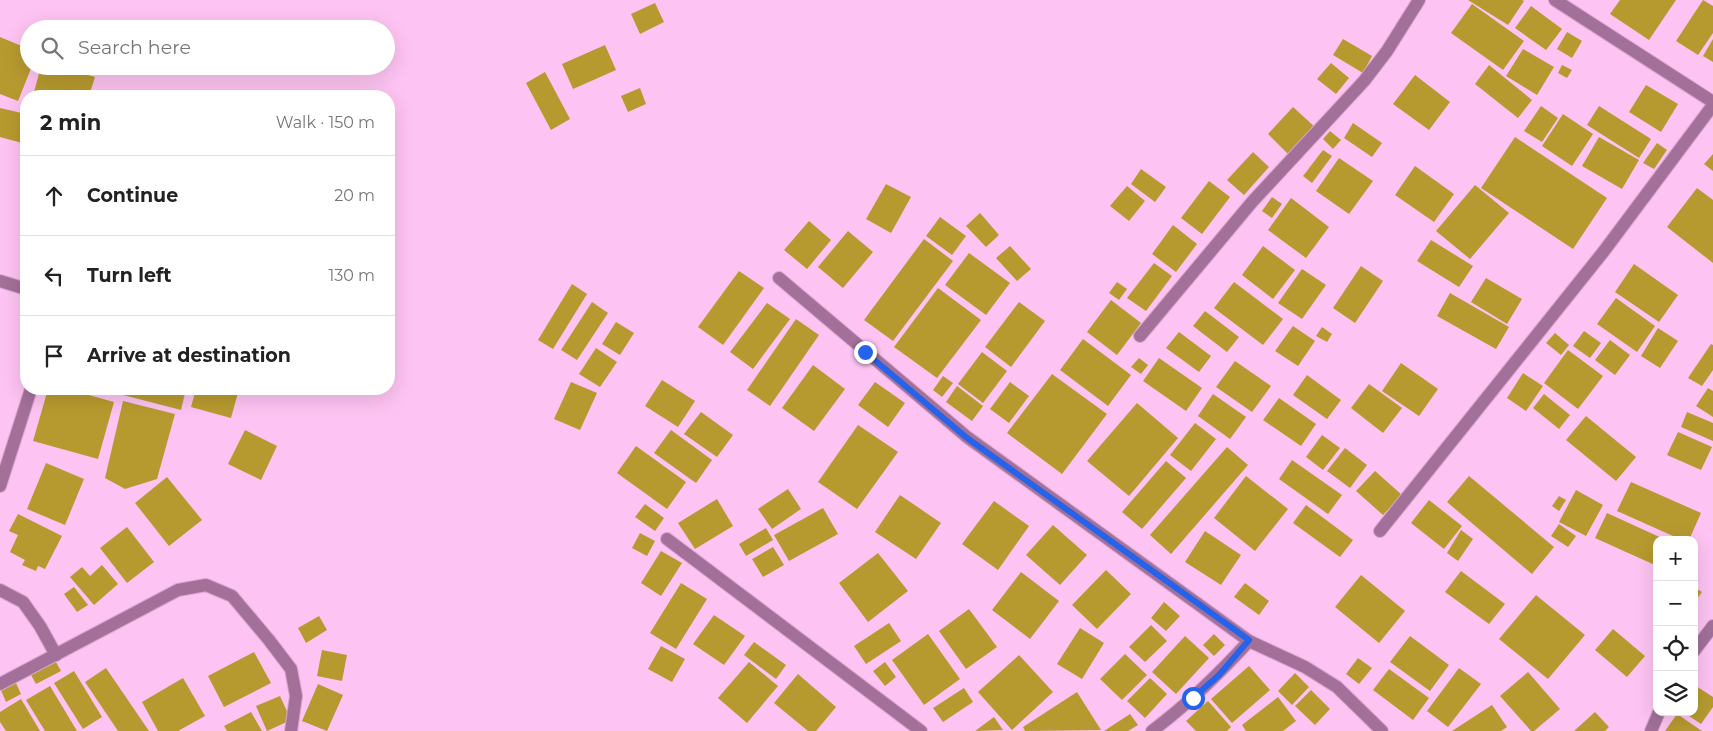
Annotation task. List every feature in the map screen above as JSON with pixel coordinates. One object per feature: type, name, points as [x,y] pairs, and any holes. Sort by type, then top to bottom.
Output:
[{"type":"street","points":[[1140,336],[1252,202],[1364,81],[1387,51],[1419,0]]},
{"type":"street","points":[[1380,531],[1604,251],[1713,104],[1554,0]]},
{"type":"street","points":[[779,278],[967,438],[1249,640],[1305,667],[1337,687],[1370,717],[1382,731]]},
{"type":"street","points":[[0,281],[20,287]]},
{"type":"street","points":[[0,486],[29,395]]},
{"type":"street","points":[[667,539],[921,731]]},
{"type":"street","points":[[0,684],[178,590],[206,585],[232,596],[291,669],[296,696],[291,731]]},
{"type":"street","points":[[0,590],[23,602],[40,626],[56,655]]},
{"type":"street","points":[[1698,646],[1713,626]]},
{"type":"street","points":[[1152,731],[1180,710],[1219,675],[1249,640]]},
{"type":"street","points":[[1650,731],[1656,716]]},
{"type":"building","points":[[1468,0],[1522,0],[1524,1],[1508,25]]},
{"type":"building","points":[[1620,0],[1676,0],[1649,40],[1610,14]]},
{"type":"building","points":[[1703,0],[1713,6],[1713,33],[1698,55],[1676,41]]},
{"type":"building","points":[[655,3],[664,22],[640,34],[631,14]]},
{"type":"building","points":[[1472,4],[1524,41],[1503,70],[1451,33]]},
{"type":"building","points":[[1531,6],[1562,29],[1546,50],[1515,28]]},
{"type":"building","points":[[1567,32],[1582,41],[1572,58],[1557,49]]},
{"type":"building","points":[[0,37],[20,45],[20,75],[28,75],[22,90],[20,90],[18,101],[0,94]]},
{"type":"building","points":[[1343,39],[1372,56],[1363,73],[1333,55]]},
{"type":"building","points":[[1713,39],[1713,62],[1703,56]]},
{"type":"building","points":[[605,45],[616,70],[573,89],[562,64]]},
{"type":"building","points":[[1523,49],[1554,67],[1537,95],[1506,76]]},
{"type":"building","points":[[1331,63],[1349,78],[1336,94],[1317,79]]},
{"type":"building","points":[[1489,65],[1532,100],[1518,118],[1475,84]]},
{"type":"building","points":[[1562,65],[1572,70],[1567,78],[1558,73]]},
{"type":"building","points":[[545,72],[570,119],[551,130],[526,83]]},
{"type":"building","points":[[39,75],[88,75],[95,77],[91,90],[35,90]]},
{"type":"building","points":[[1415,75],[1450,102],[1429,130],[1393,104]]},
{"type":"building","points":[[1646,85],[1678,104],[1661,132],[1629,112]]},
{"type":"building","points":[[640,88],[646,104],[628,112],[621,96]]},
{"type":"building","points":[[1541,106],[1558,118],[1542,142],[1524,131]]},
{"type":"building","points":[[1599,106],[1651,139],[1639,158],[1587,125]]},
{"type":"building","points":[[1293,107],[1316,128],[1290,156],[1268,134]]},
{"type":"building","points":[[0,108],[20,113],[20,142],[0,137]]},
{"type":"building","points":[[1563,114],[1593,134],[1572,166],[1542,146]]},
{"type":"building","points":[[1353,123],[1382,143],[1372,157],[1344,138]]},
{"type":"building","points":[[1330,131],[1341,140],[1333,149],[1323,139]]},
{"type":"building","points":[[1515,137],[1607,198],[1573,249],[1481,188]]},
{"type":"building","points":[[1599,137],[1639,160],[1622,189],[1582,166]]},
{"type":"building","points":[[1657,143],[1667,150],[1654,169],[1643,163]]},
{"type":"building","points":[[1323,150],[1332,156],[1312,183],[1303,176]]},
{"type":"building","points":[[1253,152],[1269,167],[1244,195],[1227,180]]},
{"type":"building","points":[[1713,154],[1713,171],[1704,164]]},
{"type":"building","points":[[1339,158],[1373,181],[1349,214],[1316,191]]},
{"type":"building","points":[[1415,166],[1454,194],[1434,222],[1395,195]]},
{"type":"building","points":[[1141,169],[1166,187],[1155,202],[1131,184]]},
{"type":"building","points":[[1209,181],[1230,197],[1202,234],[1181,218]]},
{"type":"building","points":[[886,184],[911,197],[891,233],[866,219]]},
{"type":"building","points":[[1475,185],[1509,213],[1470,259],[1436,231]]},
{"type":"building","points":[[1127,186],[1145,201],[1129,221],[1110,206]]},
{"type":"building","points":[[1697,188],[1713,200],[1713,263],[1667,227]]},
{"type":"building","points":[[1272,197],[1282,204],[1272,218],[1262,211]]},
{"type":"building","points":[[1291,198],[1329,227],[1306,258],[1268,230]]},
{"type":"building","points":[[980,213],[999,235],[986,247],[966,226]]},
{"type":"building","points":[[940,217],[966,236],[952,255],[926,236]]},
{"type":"building","points":[[809,221],[831,240],[807,269],[784,250]]},
{"type":"building","points":[[1173,225],[1197,244],[1176,272],[1152,254]]},
{"type":"building","points":[[848,231],[873,252],[843,288],[818,267]]},
{"type":"building","points":[[924,239],[953,261],[893,341],[864,320]]},
{"type":"building","points":[[1431,240],[1473,266],[1459,287],[1417,261]]},
{"type":"building","points":[[1010,246],[1031,269],[1017,281],[996,258]]},
{"type":"building","points":[[1263,246],[1295,270],[1273,299],[1242,275]]},
{"type":"building","points":[[969,253],[1010,283],[986,315],[945,285]]},
{"type":"building","points":[[1154,263],[1172,276],[1146,311],[1127,298]]},
{"type":"building","points":[[1634,264],[1678,295],[1659,322],[1615,292]]},
{"type":"building","points":[[1361,266],[1383,281],[1355,323],[1333,308]]},
{"type":"building","points":[[1302,269],[1326,285],[1302,319],[1278,303]]},
{"type":"building","points":[[739,271],[764,288],[723,345],[698,327]]},
{"type":"building","points":[[1486,278],[1522,299],[1507,324],[1471,302]]},
{"type":"building","points":[[1117,282],[1127,289],[1119,300],[1109,293]]},
{"type":"building","points":[[1234,282],[1283,319],[1263,345],[1214,308]]},
{"type":"building","points":[[572,284],[587,294],[553,349],[538,340]]},
{"type":"building","points":[[938,288],[981,320],[937,378],[894,347]]},
{"type":"building","points":[[1450,293],[1509,327],[1496,349],[1437,316]]},
{"type":"building","points":[[1616,298],[1655,326],[1637,352],[1597,324]]},
{"type":"building","points":[[1111,300],[1141,323],[1117,355],[1087,332]]},
{"type":"building","points":[[592,302],[608,313],[577,360],[561,350]]},
{"type":"building","points":[[1019,302],[1045,321],[1011,367],[985,347]]},
{"type":"building","points":[[767,303],[790,319],[753,369],[730,352]]},
{"type":"building","points":[[1205,311],[1239,337],[1227,352],[1193,326]]},
{"type":"building","points":[[796,319],[819,335],[770,406],[747,390]]},
{"type":"building","points":[[616,322],[634,333],[620,355],[602,344]]},
{"type":"building","points":[[1293,326],[1315,341],[1298,366],[1275,351]]},
{"type":"building","points":[[1322,327],[1332,334],[1327,342],[1316,336]]},
{"type":"building","points":[[1658,328],[1678,341],[1660,368],[1641,356]]},
{"type":"building","points":[[1584,331],[1601,343],[1590,358],[1573,346]]},
{"type":"building","points":[[1179,332],[1211,356],[1199,372],[1166,348]]},
{"type":"building","points":[[1555,333],[1569,345],[1561,355],[1546,343]]},
{"type":"building","points":[[1083,339],[1131,375],[1108,406],[1060,370]]},
{"type":"building","points":[[1610,340],[1630,355],[1615,375],[1595,360]]},
{"type":"building","points":[[1711,344],[1713,345],[1713,370],[1702,386],[1688,378]]},
{"type":"building","points":[[596,348],[617,362],[600,387],[579,374]]},
{"type":"building","points":[[1568,350],[1603,376],[1578,409],[1544,383]]},
{"type":"building","points":[[982,352],[1007,371],[983,403],[958,384]]},
{"type":"building","points":[[1139,358],[1148,365],[1141,374],[1131,367]]},
{"type":"building","points":[[1159,358],[1202,388],[1186,411],[1143,381]]},
{"type":"building","points":[[1235,361],[1271,386],[1252,412],[1216,387]]},
{"type":"building","points":[[1401,363],[1438,389],[1419,416],[1382,391]]},
{"type":"building","points":[[813,365],[845,389],[814,431],[782,408]]},
{"type":"building","points":[[1523,373],[1543,386],[1526,411],[1507,398]]},
{"type":"building","points":[[1052,374],[1107,414],[1062,474],[1007,433]]},
{"type":"building","points":[[1307,375],[1341,400],[1327,419],[1293,395]]},
{"type":"building","points":[[943,376],[953,383],[942,397],[933,390]]},
{"type":"building","points":[[662,380],[695,401],[678,427],[645,406]]},
{"type":"building","points":[[571,382],[597,393],[580,430],[554,419]]},
{"type":"building","points":[[875,382],[905,403],[888,427],[858,405]]},
{"type":"building","points":[[1010,382],[1029,396],[1009,423],[990,409]]},
{"type":"building","points":[[1369,384],[1402,408],[1383,433],[1351,408]]},
{"type":"building","points":[[957,386],[983,406],[972,421],[946,402]]},
{"type":"building","points":[[1708,388],[1713,391],[1713,417],[1696,406]]},
{"type":"building","points":[[1213,394],[1246,417],[1230,439],[1198,416]]},
{"type":"building","points":[[1544,394],[1570,415],[1559,429],[1533,408]]},
{"type":"building","points":[[46,395],[89,395],[114,402],[98,459],[33,441]]},
{"type":"building","points":[[123,395],[185,395],[181,410]]},
{"type":"building","points":[[194,395],[237,395],[231,418],[191,407]]},
{"type":"building","points":[[1279,398],[1316,424],[1301,446],[1263,420]]},
{"type":"building","points":[[123,401],[175,414],[157,479],[125,489],[105,478]]},
{"type":"building","points":[[1137,403],[1178,438],[1129,496],[1087,461]]},
{"type":"building","points":[[701,412],[733,435],[717,457],[684,434]]},
{"type":"building","points":[[1687,412],[1713,423],[1713,441],[1681,427]]},
{"type":"building","points":[[1586,416],[1636,457],[1616,481],[1566,440]]},
{"type":"building","points":[[1195,423],[1216,439],[1191,471],[1170,455]]},
{"type":"building","points":[[858,425],[898,452],[857,509],[818,482]]},
{"type":"building","points":[[245,430],[277,446],[261,480],[228,464]]},
{"type":"building","points":[[671,430],[712,460],[696,483],[654,453]]},
{"type":"building","points":[[1678,432],[1712,447],[1701,470],[1667,455]]},
{"type":"building","points":[[1322,435],[1340,448],[1323,470],[1306,457]]},
{"type":"building","points":[[636,446],[686,482],[667,509],[617,473]]},
{"type":"building","points":[[1227,447],[1248,465],[1171,554],[1150,535]]},
{"type":"building","points":[[1345,448],[1367,465],[1350,488],[1327,471]]},
{"type":"building","points":[[1292,460],[1342,495],[1328,514],[1279,479]]},
{"type":"building","points":[[1166,461],[1186,478],[1142,529],[1122,512]]},
{"type":"building","points":[[46,463],[84,479],[65,525],[27,509]]},
{"type":"building","points":[[1375,471],[1402,495],[1383,515],[1356,491]]},
{"type":"building","points":[[1246,476],[1288,509],[1255,551],[1214,518]]},
{"type":"building","points":[[1469,476],[1554,547],[1532,574],[1447,502]]},
{"type":"building","points":[[167,477],[202,520],[169,546],[135,503]]},
{"type":"building","points":[[1631,482],[1701,513],[1691,536],[1673,536],[1617,511]]},
{"type":"building","points":[[788,489],[801,509],[772,529],[758,509]]},
{"type":"building","points":[[1576,490],[1603,505],[1586,536],[1559,522]]},
{"type":"building","points":[[900,495],[941,523],[916,559],[875,532]]},
{"type":"building","points":[[1559,496],[1566,500],[1559,511],[1552,506]]},
{"type":"building","points":[[717,499],[733,526],[695,549],[678,523]]},
{"type":"building","points":[[1429,500],[1462,526],[1444,549],[1411,523]]},
{"type":"building","points":[[994,501],[1029,526],[998,570],[962,544]]},
{"type":"building","points":[[645,504],[664,518],[655,531],[635,517]]},
{"type":"building","points":[[1306,505],[1353,540],[1340,557],[1293,523]]},
{"type":"building","points":[[823,508],[838,534],[789,561],[774,535]]},
{"type":"building","points":[[1607,513],[1657,536],[1653,536],[1653,564],[1595,538]]},
{"type":"building","points":[[18,514],[62,536],[45,569],[38,566],[36,571],[22,565],[25,560],[10,552],[18,535],[9,531]]},
{"type":"building","points":[[1559,524],[1576,536],[1568,547],[1551,536]]},
{"type":"building","points":[[1053,525],[1087,555],[1060,585],[1026,555]]},
{"type":"building","points":[[127,527],[154,562],[127,583],[100,548]]},
{"type":"building","points":[[766,528],[773,540],[746,556],[739,544]]},
{"type":"building","points":[[1461,530],[1473,539],[1458,561],[1447,553]]},
{"type":"building","points":[[1205,531],[1241,555],[1221,585],[1185,562]]},
{"type":"building","points":[[640,533],[655,541],[647,556],[632,548]]},
{"type":"building","points":[[773,547],[784,565],[763,577],[752,559]]},
{"type":"building","points":[[661,551],[682,563],[661,596],[641,583]]},
{"type":"building","points":[[878,553],[908,591],[868,622],[839,583]]},
{"type":"building","points":[[102,565],[118,584],[94,605],[70,577],[82,567],[90,576]]},
{"type":"building","points":[[1106,570],[1131,594],[1097,629],[1072,605]]},
{"type":"building","points":[[1461,571],[1505,604],[1489,624],[1445,592]]},
{"type":"building","points":[[1021,572],[1059,601],[1030,639],[992,610]]},
{"type":"building","points":[[1361,575],[1405,611],[1379,643],[1335,607]]},
{"type":"building","points":[[681,583],[707,599],[676,649],[650,633]]},
{"type":"building","points":[[1245,583],[1269,601],[1259,615],[1234,597]]},
{"type":"building","points":[[74,587],[88,605],[77,612],[64,594]]},
{"type":"building","points":[[1698,590],[1702,592],[1698,598]]},
{"type":"building","points":[[1536,595],[1585,635],[1548,679],[1499,639]]},
{"type":"building","points":[[1164,602],[1180,616],[1166,631],[1151,618]]},
{"type":"building","points":[[969,609],[997,647],[966,669],[939,631]]},
{"type":"building","points":[[714,615],[745,636],[724,665],[693,644]]},
{"type":"building","points":[[319,616],[327,630],[306,643],[298,628]]},
{"type":"building","points":[[889,623],[901,641],[866,664],[854,646]]},
{"type":"building","points":[[1151,625],[1167,641],[1145,662],[1129,647]]},
{"type":"building","points":[[1080,628],[1104,643],[1082,679],[1057,664]]},
{"type":"building","points":[[1613,629],[1645,656],[1627,677],[1595,650]]},
{"type":"building","points":[[928,634],[960,679],[924,705],[892,660]]},
{"type":"building","points":[[1214,634],[1225,645],[1214,656],[1203,645]]},
{"type":"building","points":[[1185,636],[1209,658],[1176,694],[1152,672]]},
{"type":"building","points":[[1410,636],[1449,665],[1430,691],[1390,662]]},
{"type":"building","points":[[754,642],[786,665],[776,679],[744,655]]},
{"type":"building","points":[[661,646],[685,659],[672,682],[648,669]]},
{"type":"building","points":[[322,650],[347,655],[342,681],[317,676]]},
{"type":"building","points":[[254,652],[271,683],[224,707],[208,676]]},
{"type":"building","points":[[1125,654],[1147,675],[1122,700],[1100,679]]},
{"type":"building","points":[[1019,655],[1053,692],[1012,730],[978,692]]},
{"type":"building","points":[[1358,658],[1372,668],[1359,684],[1346,674]]},
{"type":"building","points":[[56,662],[61,671],[36,684],[31,675]]},
{"type":"building","points":[[749,662],[778,686],[747,723],[718,698]]},
{"type":"building","points":[[885,662],[896,677],[885,686],[873,671]]},
{"type":"building","points":[[1249,666],[1270,690],[1232,723],[1211,699]]},
{"type":"building","points":[[106,668],[149,731],[118,731],[85,682]]},
{"type":"building","points":[[1459,668],[1481,684],[1448,727],[1427,711]]},
{"type":"building","points":[[1389,669],[1429,698],[1413,720],[1373,690]]},
{"type":"building","points":[[74,671],[102,717],[83,729],[54,683]]},
{"type":"building","points":[[1528,672],[1560,709],[1534,731],[1531,731],[1500,696]]},
{"type":"building","points":[[1295,673],[1309,687],[1292,705],[1278,691]]},
{"type":"building","points":[[798,674],[836,707],[816,731],[808,731],[774,703]]},
{"type":"building","points":[[183,678],[205,716],[178,731],[158,731],[142,702]]},
{"type":"building","points":[[1150,678],[1167,694],[1145,718],[1127,701]]},
{"type":"building","points":[[15,681],[21,694],[6,702],[0,688]]},
{"type":"building","points":[[318,684],[343,695],[327,731],[302,721]]},
{"type":"building","points":[[50,686],[77,731],[45,731],[26,700]]},
{"type":"building","points":[[1698,687],[1713,697],[1713,707],[1701,724],[1689,716],[1698,716]]},
{"type":"building","points":[[964,688],[973,702],[943,722],[933,708]]},
{"type":"building","points":[[1311,690],[1330,709],[1315,725],[1295,706]]},
{"type":"building","points":[[1077,692],[1101,730],[1025,731],[1023,727]]},
{"type":"building","points":[[280,696],[291,720],[267,731],[256,706]]},
{"type":"building","points":[[1278,697],[1296,721],[1283,731],[1246,731],[1242,725]]},
{"type":"building","points":[[21,699],[40,731],[6,731],[0,722],[0,712]]},
{"type":"building","points":[[1208,701],[1231,727],[1227,731],[1196,731],[1186,721]]},
{"type":"building","points":[[1492,705],[1507,727],[1501,731],[1452,731]]},
{"type":"building","points":[[251,712],[262,731],[227,731],[224,726]]},
{"type":"building","points":[[1595,712],[1609,727],[1605,731],[1574,731]]},
{"type":"building","points":[[1130,714],[1138,725],[1128,731],[1104,731]]},
{"type":"building","points":[[1676,716],[1680,716],[1702,731],[1665,731]]},
{"type":"building","points":[[994,717],[1003,730],[975,731]]},
{"type":"route","points":[[865,352],[967,438],[1249,640],[1219,675],[1193,698]]}]
